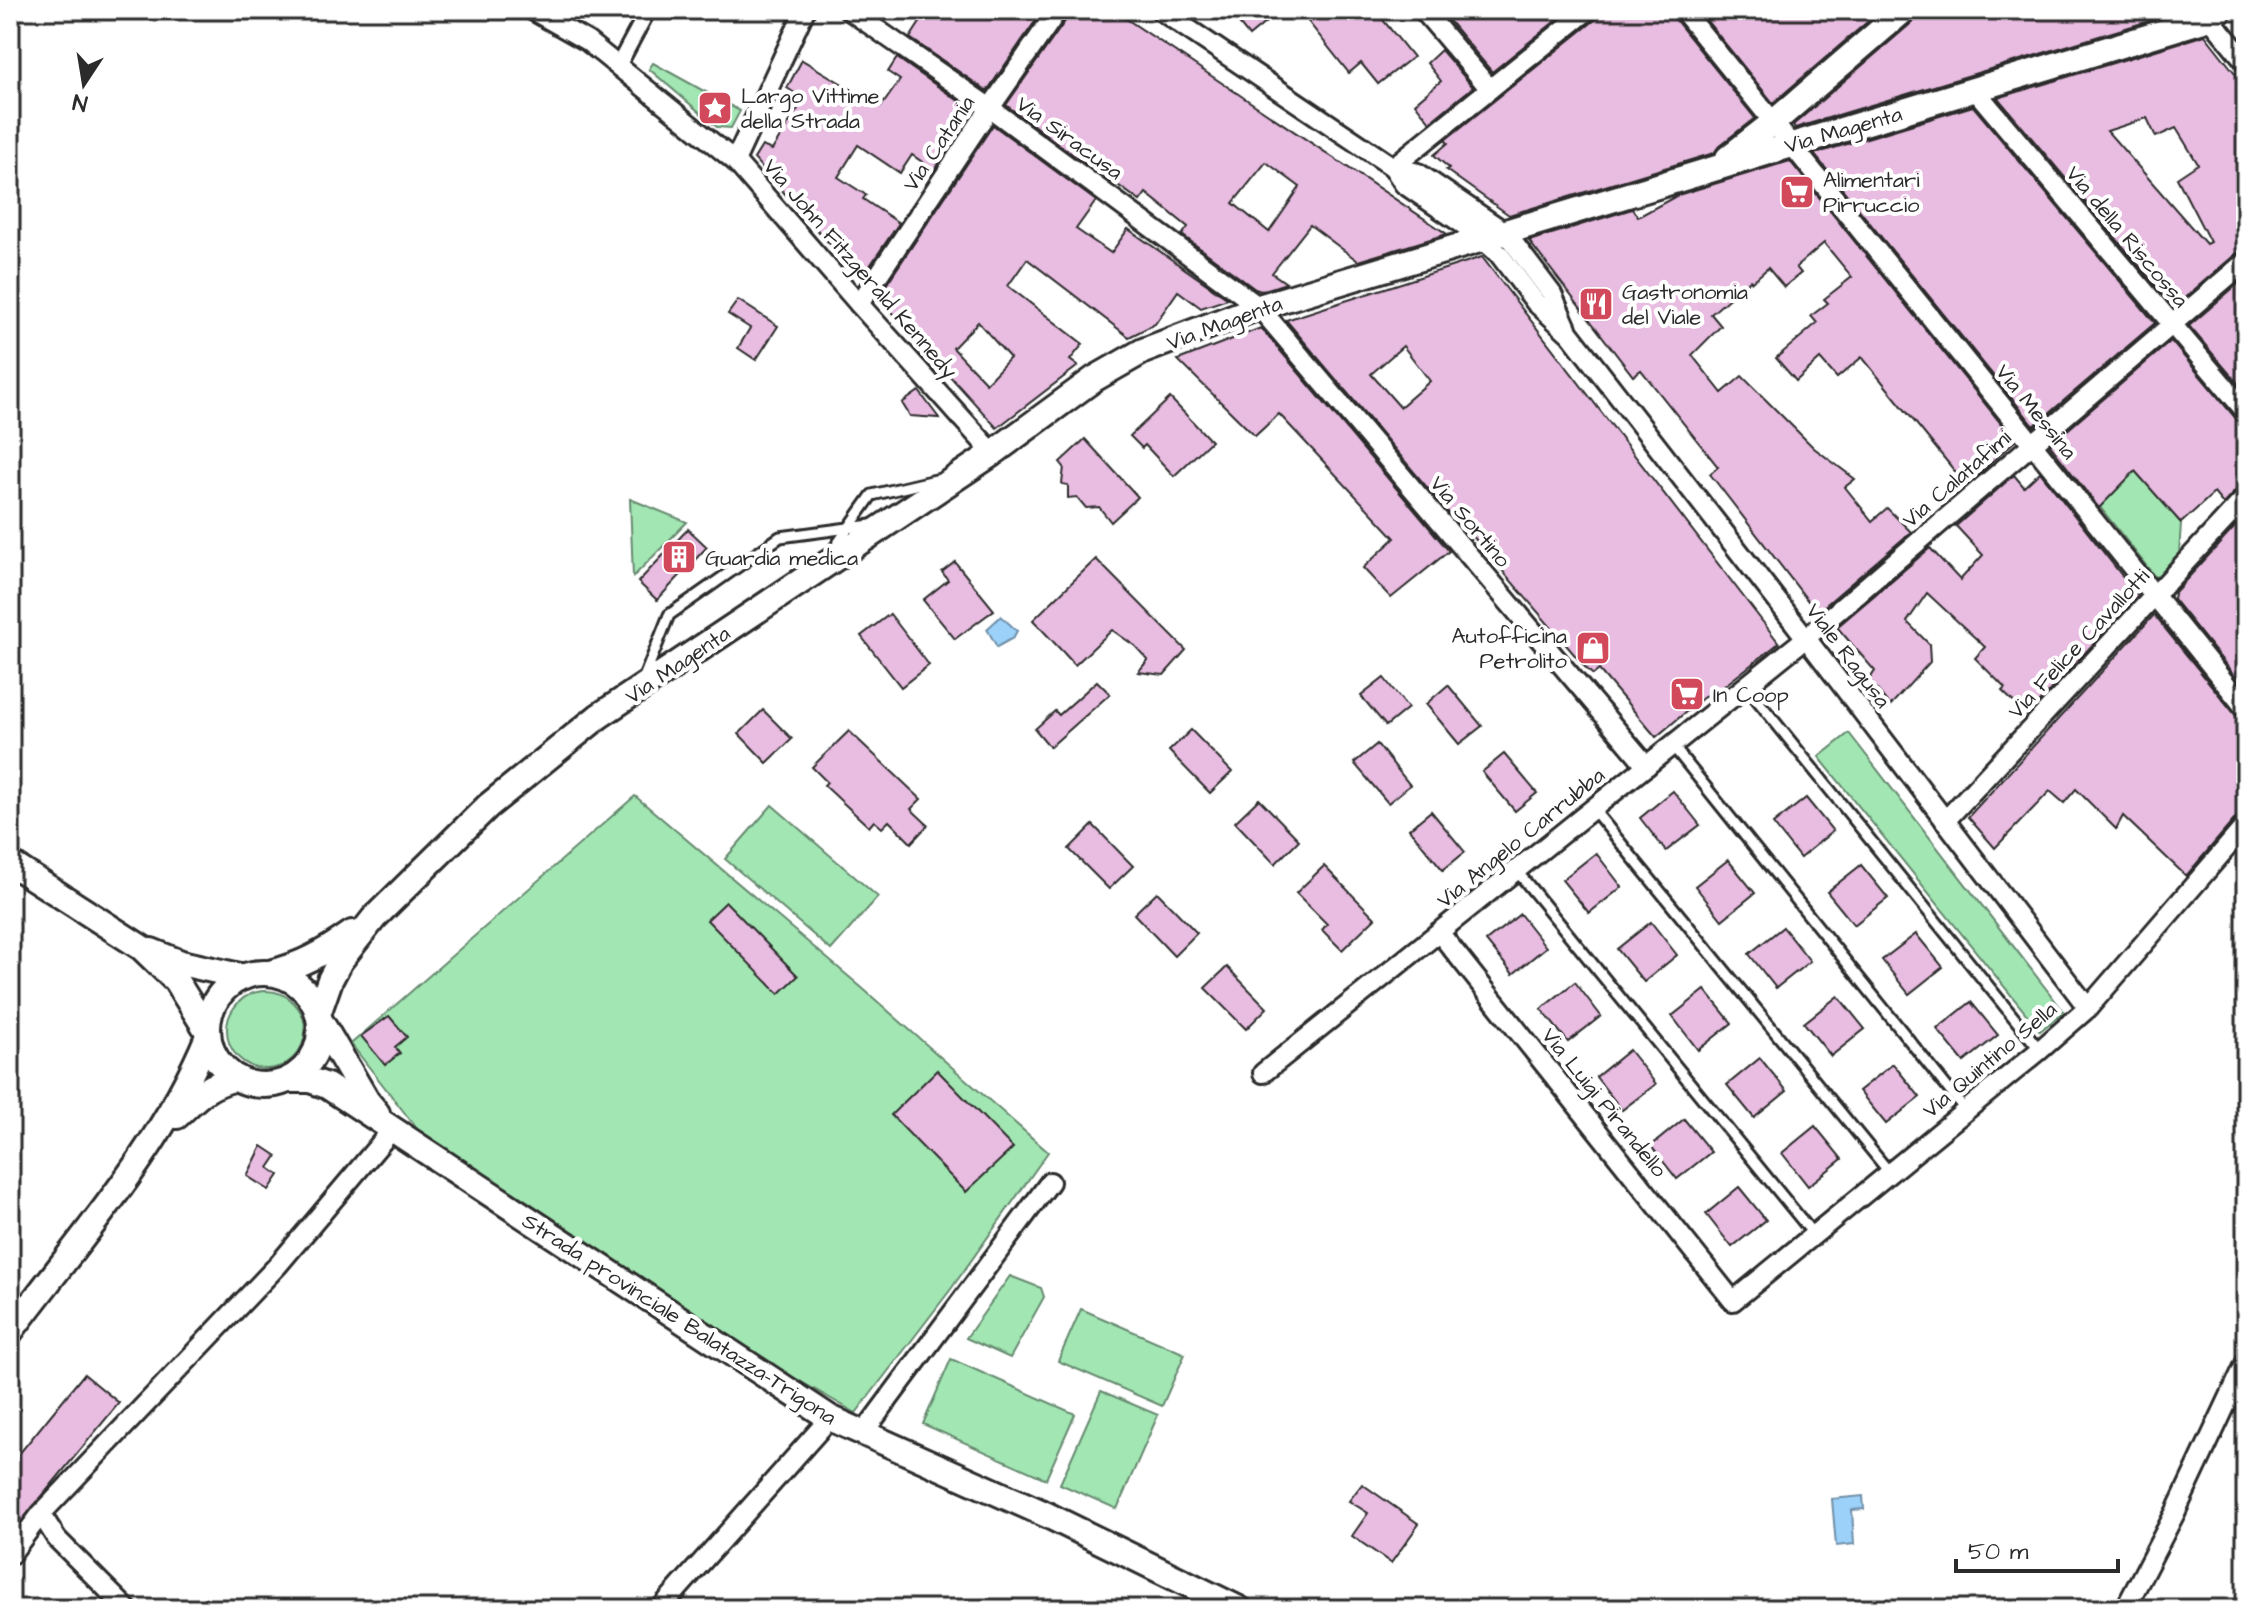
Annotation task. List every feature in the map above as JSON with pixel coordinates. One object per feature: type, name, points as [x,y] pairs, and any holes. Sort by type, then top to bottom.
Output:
[{"type":"street","name":"Via John Fitzgerald Kennedy","points":[[532,10],[587,41],[735,161],[993,453]]},
{"type":"street","points":[[618,66],[648,10]]},
{"type":"street","points":[[735,161],[805,10]]},
{"type":"street","name":"Via Siracusa","points":[[849,10],[990,108],[1259,307]]},
{"type":"street","name":"Via Catania","points":[[859,304],[1058,10]]},
{"type":"street","points":[[1160,10],[1393,167],[1418,173],[1506,233],[1552,294],[1570,334]]},
{"type":"street","points":[[1423,10],[1490,89]]},
{"type":"street","points":[[1393,167],[1588,10]]},
{"type":"street","name":"Via Messina","points":[[1683,10],[2246,709]]},
{"type":"street","points":[[1715,168],[1774,122],[1904,10]]},
{"type":"street","points":[[2211,13],[2246,62]]},
{"type":"street","name":"Via Magenta","points":[[374,918],[488,806],[599,716],[993,453],[1094,379],[1130,358],[1259,307],[1975,90],[2211,13]]},
{"type":"street","name":"Via della Riscossa","points":[[1975,90],[2246,412]]},
{"type":"street","points":[[1393,167],[1404,184],[1499,254],[1536,303],[1570,334]]},
{"type":"street","name":"Via Calatafimi","points":[[1806,638],[2246,261]]},
{"type":"street","name":"Via Sortino","points":[[1259,307],[1647,766]]},
{"type":"street","name":"Viale Ragusa","points":[[1570,334],[2088,1008]]},
{"type":"street","name":"Via Felice Cavallotti","points":[[1945,821],[2246,497]]},
{"type":"street","name":"Via Angelo Carrubba","points":[[1263,1073],[1806,638]]},
{"type":"street","name":"Via Quintino Sella","points":[[1733,1301],[2088,1008],[2246,825]]},
{"type":"street","points":[[10,863],[142,948],[176,981],[208,1034],[217,1061],[237,1078],[263,1086],[289,1080],[315,1055],[319,1044],[319,1017],[330,980],[340,961],[374,918]]},
{"type":"street","points":[[10,1332],[155,1137],[184,1087],[208,1034],[213,1005],[231,984],[244,977],[296,967],[322,955],[374,918]]},
{"type":"street","name":"Via Luigi Pirandello","points":[[1439,932],[1733,1301]]},
{"type":"street","points":[[142,948],[181,963],[244,977]]},
{"type":"street","points":[[10,1555],[41,1514],[278,1265],[391,1131],[367,1101],[311,998],[300,986],[270,973]]},
{"type":"street","points":[[155,1137],[203,1090],[237,1078]]},
{"type":"street","name":"Strada provinciale Balatazza-Trigona","points":[[289,1080],[310,1080],[327,1086],[830,1418],[1047,1515],[1239,1609]]},
{"type":"street","points":[[864,1432],[1050,1182]]},
{"type":"street","points":[[2125,1609],[2175,1513],[2246,1362]]},
{"type":"street","points":[[660,1609],[830,1418]]},
{"type":"street","points":[[41,1514],[57,1539],[127,1609]]},
{"type":"lane","points":[[817,571],[872,495],[959,476]]},
{"type":"lane","points":[[639,690],[669,615],[780,537],[890,522]]},
{"type":"lane","points":[[1746,686],[2040,1050]]},
{"type":"lane","points":[[1672,745],[1966,1111]]},
{"type":"lane","points":[[1593,809],[1890,1173]]},
{"type":"lane","points":[[1516,870],[1814,1235]]},
{"type":"green space","points":[[653,63],[740,111],[731,128],[717,127],[649,69]]},
{"type":"green space","points":[[2135,471],[2181,523],[2179,554],[2156,578],[2100,507]]},
{"type":"green space","points":[[630,499],[687,522],[633,577]]},
{"type":"green space","points":[[1849,733],[2064,1012],[2040,1031],[1819,757]]},
{"type":"green space","points":[[635,796],[861,987],[1048,1152],[951,1289],[856,1413],[770,1364],[429,1144],[351,1044]]},
{"type":"green space","points":[[772,805],[878,897],[831,950],[725,859]]},
{"type":"green space","points":[[258,991],[274,991],[288,997],[299,1008],[305,1030],[299,1052],[288,1063],[274,1069],[258,1069],[244,1063],[233,1052],[227,1038],[227,1022],[233,1008],[244,997]]},
{"type":"green space","points":[[1010,1276],[1041,1288],[1044,1297],[1010,1358],[966,1338]]},
{"type":"green space","points":[[1081,1309],[1185,1354],[1162,1406],[1058,1361]]},
{"type":"green space","points":[[951,1359],[1075,1414],[1046,1479],[923,1424]]},
{"type":"green space","points":[[1101,1391],[1158,1415],[1117,1509],[1060,1484]]},
{"type":"water","points":[[1001,616],[1017,631],[1013,638],[997,647],[987,629]]},
{"type":"water","points":[[1863,1496],[1864,1509],[1852,1510],[1854,1544],[1836,1546],[1832,1499]]},
{"type":"building","points":[[928,10],[1043,10],[987,91],[910,38]]},
{"type":"building","points":[[1070,10],[1113,10],[1447,234],[1358,261],[1310,225],[1272,273],[1286,283],[1261,291],[1255,289],[1182,235],[1188,227],[1146,193],[1140,201],[1006,105]],"holes":[[[1266,162],[1300,187],[1269,232],[1233,203]]]},
{"type":"building","points":[[1228,10],[1256,10],[1266,22],[1249,36]]},
{"type":"building","points":[[1299,10],[1375,10],[1413,57],[1378,84],[1361,63],[1349,73]]},
{"type":"building","points":[[1440,10],[1569,10],[1492,72]]},
{"type":"building","points":[[1600,10],[1671,10],[1674,18],[1755,118],[1714,153],[1509,215],[1446,170],[1449,168],[1434,155],[1448,143],[1445,140],[1596,19]]},
{"type":"building","points":[[1698,10],[1881,10],[1773,103]]},
{"type":"building","points":[[1919,10],[2182,11],[1795,128],[1793,125],[1914,21]]},
{"type":"building","points":[[2205,35],[2246,87],[2246,249],[2238,252],[2174,307],[1998,98]],"holes":[[[2147,118],[2156,137],[2176,128],[2198,164],[2177,178],[2210,242],[2206,244],[2107,131]]]},
{"type":"building","points":[[1441,50],[1473,87],[1430,122],[1415,103],[1441,81],[1427,63]]},
{"type":"building","points":[[897,58],[973,111],[934,170],[912,155],[900,173],[858,145],[838,177],[866,195],[863,199],[899,223],[861,279],[754,159],[762,146],[772,150],[804,99],[787,88],[802,60],[881,107],[900,80],[888,72]]},
{"type":"building","points":[[1973,106],[2155,323],[2034,426],[1814,154]]},
{"type":"building","points":[[993,125],[1096,201],[1076,229],[1111,253],[1128,229],[1228,299],[1201,308],[1178,291],[1155,324],[1129,337],[1027,259],[1008,286],[1083,344],[1070,360],[1078,366],[997,428],[878,297]],"holes":[[[978,322],[1010,358],[986,383],[953,348]]]},
{"type":"building","points":[[1790,161],[2015,441],[1966,485],[1862,357],[1837,378],[1820,359],[1796,381],[1776,358],[1817,323],[1811,316],[1828,303],[1824,299],[1852,277],[1824,243],[1796,267],[1801,273],[1784,287],[1768,268],[1752,282],[1750,280],[1711,314],[1721,326],[1692,355],[1722,393],[1742,376],[1814,448],[1855,479],[1845,487],[1872,521],[1887,508],[1911,532],[1821,609],[1815,610],[1710,474],[1718,467],[1641,370],[1633,376],[1529,241],[1632,209],[1638,217],[1678,195]]},
{"type":"building","points":[[1482,257],[1779,643],[1714,694],[1711,691],[1656,737],[1599,670],[1593,675],[1585,667],[1471,534],[1468,536],[1286,320]],"holes":[[[1403,346],[1430,381],[1400,407],[1371,374]]]},
{"type":"building","points":[[2246,277],[2246,393],[2189,326]]},
{"type":"building","points":[[738,300],[778,326],[756,360],[738,348],[750,328],[728,314]]},
{"type":"building","points":[[1261,328],[1449,551],[1391,598],[1363,568],[1395,538],[1279,414],[1255,436],[1178,360]]},
{"type":"building","points":[[2171,341],[2237,420],[2246,424],[2246,485],[2237,489],[2223,504],[2214,493],[2181,523],[2135,471],[2099,508],[2050,445]]},
{"type":"building","points":[[919,391],[939,418],[910,416],[902,403]]},
{"type":"building","points":[[1170,398],[1211,441],[1174,476],[1145,445],[1142,448],[1130,436]]},
{"type":"building","points":[[1085,439],[1138,497],[1111,522],[1099,507],[1086,508],[1077,497],[1068,498],[1068,485],[1062,484],[1064,467],[1060,462]]},
{"type":"building","points":[[2040,472],[2138,596],[2027,715],[1975,658],[1985,647],[1927,593],[1907,622],[1929,644],[1930,662],[1890,706],[1869,680],[1875,671],[1837,627],[1930,548],[1960,580],[1983,555],[1956,526],[2014,475],[2024,487]]},
{"type":"building","points":[[2246,515],[2246,690],[2173,599],[2174,593]]},
{"type":"building","name":"Guardia medica","points":[[688,529],[707,547],[657,600],[638,582]]},
{"type":"building","points":[[1096,559],[1186,650],[1164,675],[1138,672],[1148,660],[1135,646],[1112,630],[1075,665],[1033,620]]},
{"type":"building","points":[[955,562],[994,610],[955,639],[923,600],[948,580],[942,572]]},
{"type":"building","points":[[890,614],[929,665],[901,687],[861,636]]},
{"type":"building","points":[[2154,615],[2237,717],[2246,721],[2246,806],[2186,876],[2123,816],[2116,829],[2076,789],[2064,803],[2050,791],[1995,848],[1968,817]]},
{"type":"building","points":[[1384,678],[1408,708],[1386,726],[1361,696]]},
{"type":"building","points":[[1097,681],[1110,694],[1050,747],[1035,729],[1055,711],[1059,715]]},
{"type":"building","points":[[1448,685],[1482,726],[1459,744],[1426,704]]},
{"type":"building","points":[[763,710],[792,739],[767,763],[739,734]]},
{"type":"building","points":[[1191,730],[1232,772],[1210,793],[1169,751]]},
{"type":"building","points":[[849,731],[921,799],[911,809],[928,825],[911,843],[889,821],[882,828],[874,821],[869,827],[824,785],[827,782],[812,767]]},
{"type":"building","points":[[1377,744],[1410,785],[1388,803],[1354,763]]},
{"type":"building","points":[[1504,754],[1537,793],[1515,811],[1482,772]]},
{"type":"building","points":[[1673,791],[1700,825],[1666,851],[1640,818]]},
{"type":"building","points":[[1806,798],[1833,831],[1800,858],[1773,824]]},
{"type":"building","points":[[1259,799],[1299,840],[1275,864],[1235,822]]},
{"type":"building","points":[[1431,811],[1465,852],[1443,870],[1409,829]]},
{"type":"building","points":[[1093,825],[1133,866],[1109,889],[1069,849]]},
{"type":"building","points":[[1596,853],[1622,887],[1589,913],[1562,880]]},
{"type":"building","points":[[1728,860],[1755,893],[1722,920],[1695,886]]},
{"type":"building","points":[[1861,865],[1888,898],[1854,925],[1827,892]]},
{"type":"building","points":[[1324,866],[1375,918],[1342,950],[1322,930],[1327,924],[1296,893]]},
{"type":"building","points":[[1157,892],[1197,933],[1174,956],[1134,914]]},
{"type":"building","points":[[726,902],[798,976],[779,994],[707,920]]},
{"type":"building","points":[[1520,914],[1546,947],[1513,974],[1486,941]]},
{"type":"building","points":[[1651,922],[1677,955],[1644,982],[1617,949]]},
{"type":"building","points":[[1783,927],[1810,961],[1776,988],[1749,954]]},
{"type":"building","points":[[1916,934],[1943,967],[1909,994],[1882,960]]},
{"type":"building","points":[[1227,967],[1267,1008],[1246,1029],[1205,988]]},
{"type":"building","points":[[1575,982],[1601,1016],[1568,1042],[1541,1009]]},
{"type":"building","points":[[1705,990],[1732,1023],[1698,1050],[1672,1016]]},
{"type":"building","points":[[1838,996],[1865,1029],[1831,1056],[1804,1023]]},
{"type":"building","points":[[1971,1002],[1998,1035],[1964,1062],[1937,1029]]},
{"type":"building","points":[[389,1016],[407,1037],[395,1047],[400,1053],[385,1065],[361,1036]]},
{"type":"building","points":[[1629,1050],[1656,1084],[1622,1110],[1596,1077]]},
{"type":"building","points":[[1760,1058],[1787,1091],[1754,1118],[1727,1085]]},
{"type":"building","points":[[1893,1064],[1920,1097],[1886,1124],[1859,1091]]},
{"type":"building","points":[[937,1070],[1013,1148],[966,1192],[891,1115]]},
{"type":"building","points":[[1684,1119],[1711,1152],[1677,1179],[1651,1146]]},
{"type":"building","points":[[1815,1126],[1842,1159],[1808,1186],[1782,1153]]},
{"type":"building","points":[[262,1146],[277,1156],[269,1168],[279,1175],[269,1190],[247,1176]]},
{"type":"building","points":[[1739,1187],[1766,1220],[1732,1247],[1706,1214]]},
{"type":"building","points":[[84,1374],[119,1403],[10,1535],[10,1465]]},
{"type":"building","points":[[1362,1484],[1419,1524],[1391,1563],[1352,1536],[1368,1513],[1349,1501]]},
{"type":"place","name":"Largo Vittime della Strada","points":[[715,108]]},
{"type":"place","name":"Alimentari Pirruccio","points":[[1797,192]]},
{"type":"place","name":"Gastronomia del Viale","points":[[1596,304]]},
{"type":"place","name":"Guardia medica","points":[[679,557]]},
{"type":"place","name":"Autofficina Petrolito","points":[[1593,648]]},
{"type":"place","name":"In Coop","points":[[1687,694]]}]
